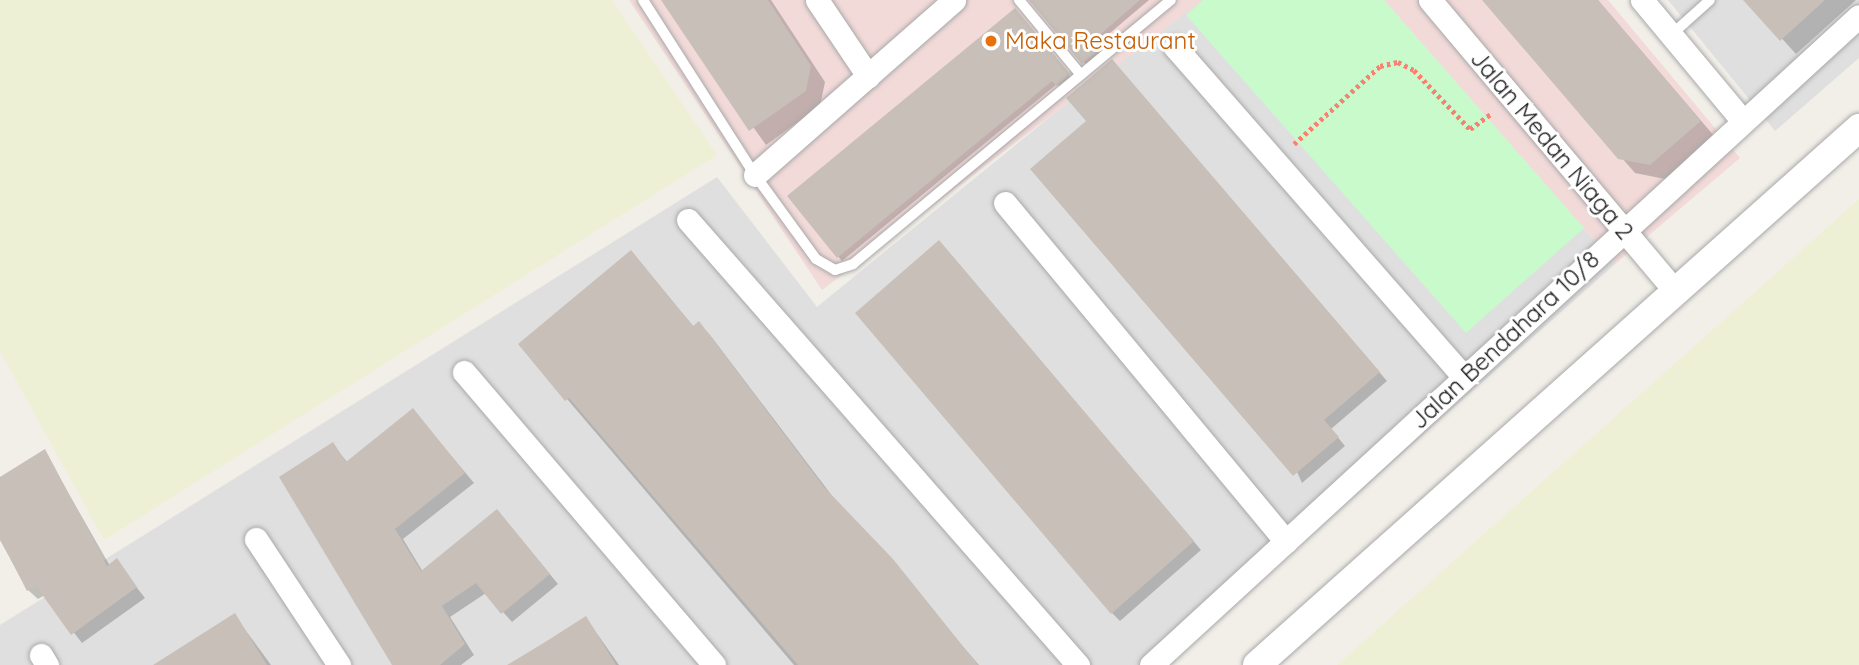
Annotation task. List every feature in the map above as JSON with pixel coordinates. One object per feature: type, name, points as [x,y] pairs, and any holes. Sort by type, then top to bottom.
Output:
[{"type":"street","points":[[817,0],[868,76]]},
{"type":"street","points":[[755,175],[954,0]]},
{"type":"street","name":"Jalan Medan Niaga 2","points":[[1430,0],[1674,289]]},
{"type":"street","points":[[1642,0],[1742,120]]},
{"type":"street","name":"Jalan Bendahara 10/8","points":[[1151,665],[1742,120],[1859,16]]},
{"type":"street","points":[[1175,47],[1464,377]]},
{"type":"street","points":[[1257,665],[1674,289],[1859,128]]},
{"type":"street","points":[[1005,203],[1286,542]]},
{"type":"street","points":[[688,220],[1078,665]]},
{"type":"street","points":[[464,372],[714,665]]},
{"type":"street","points":[[256,540],[339,665]]},
{"type":"lane","points":[[643,0],[755,175],[817,258],[835,270],[853,264],[1171,0]]},
{"type":"lane","points":[[1020,0],[1081,75]]},
{"type":"lane","points":[[1671,35],[1710,0]]},
{"type":"path","points":[[1275,161],[1380,66],[1398,62],[1414,70],[1470,129],[1513,99]]},
{"type":"shaded area","points":[[629,0],[1203,0],[822,290]]},
{"type":"shaded area","points":[[1193,0],[1384,0],[1615,264],[1165,665],[0,665],[0,625],[717,177],[817,307]]},
{"type":"shaded area","points":[[1384,0],[1608,0],[1740,158],[1615,264]]},
{"type":"shaded area","points":[[1668,0],[1859,0],[1859,58],[1775,131]]},
{"type":"green space","points":[[0,0],[612,0],[717,155],[104,540],[0,351]]},
{"type":"green space","points":[[1203,0],[1384,0],[1584,228],[1466,333],[1186,15]]},
{"type":"green space","points":[[1859,199],[1859,665],[1337,665]]},
{"type":"building","points":[[661,0],[768,0],[811,66],[806,91],[749,131]]},
{"type":"building","points":[[1029,0],[1140,0],[1095,39],[1102,47],[1082,64]]},
{"type":"building","points":[[1482,0],[1598,0],[1701,121],[1650,165],[1618,159]]},
{"type":"building","points":[[1743,0],[1825,0],[1780,41]]},
{"type":"building","points":[[1015,8],[1070,74],[1056,86],[1052,81],[837,258],[787,196]]},
{"type":"building","points":[[1112,59],[1380,372],[1324,420],[1339,437],[1293,476],[1030,169],[1086,121],[1066,98]]},
{"type":"building","points":[[939,240],[1194,541],[1111,614],[855,313]]},
{"type":"building","points":[[631,250],[693,326],[699,321],[824,487],[893,559],[978,665],[798,665],[569,398],[565,401],[518,344]]},
{"type":"building","points":[[413,408],[465,473],[395,529],[421,571],[497,509],[550,574],[501,614],[476,583],[442,606],[465,644],[440,665],[392,665],[279,477],[333,442],[346,462]]},
{"type":"building","points":[[45,449],[107,566],[117,558],[137,587],[71,635],[36,586],[27,591],[0,539],[0,477]]},
{"type":"building","points":[[235,613],[267,665],[153,665]]},
{"type":"building","points":[[586,616],[616,665],[507,665],[542,644]]},
{"type":"place","name":"Maka Restaurant","points":[[991,41]]}]
